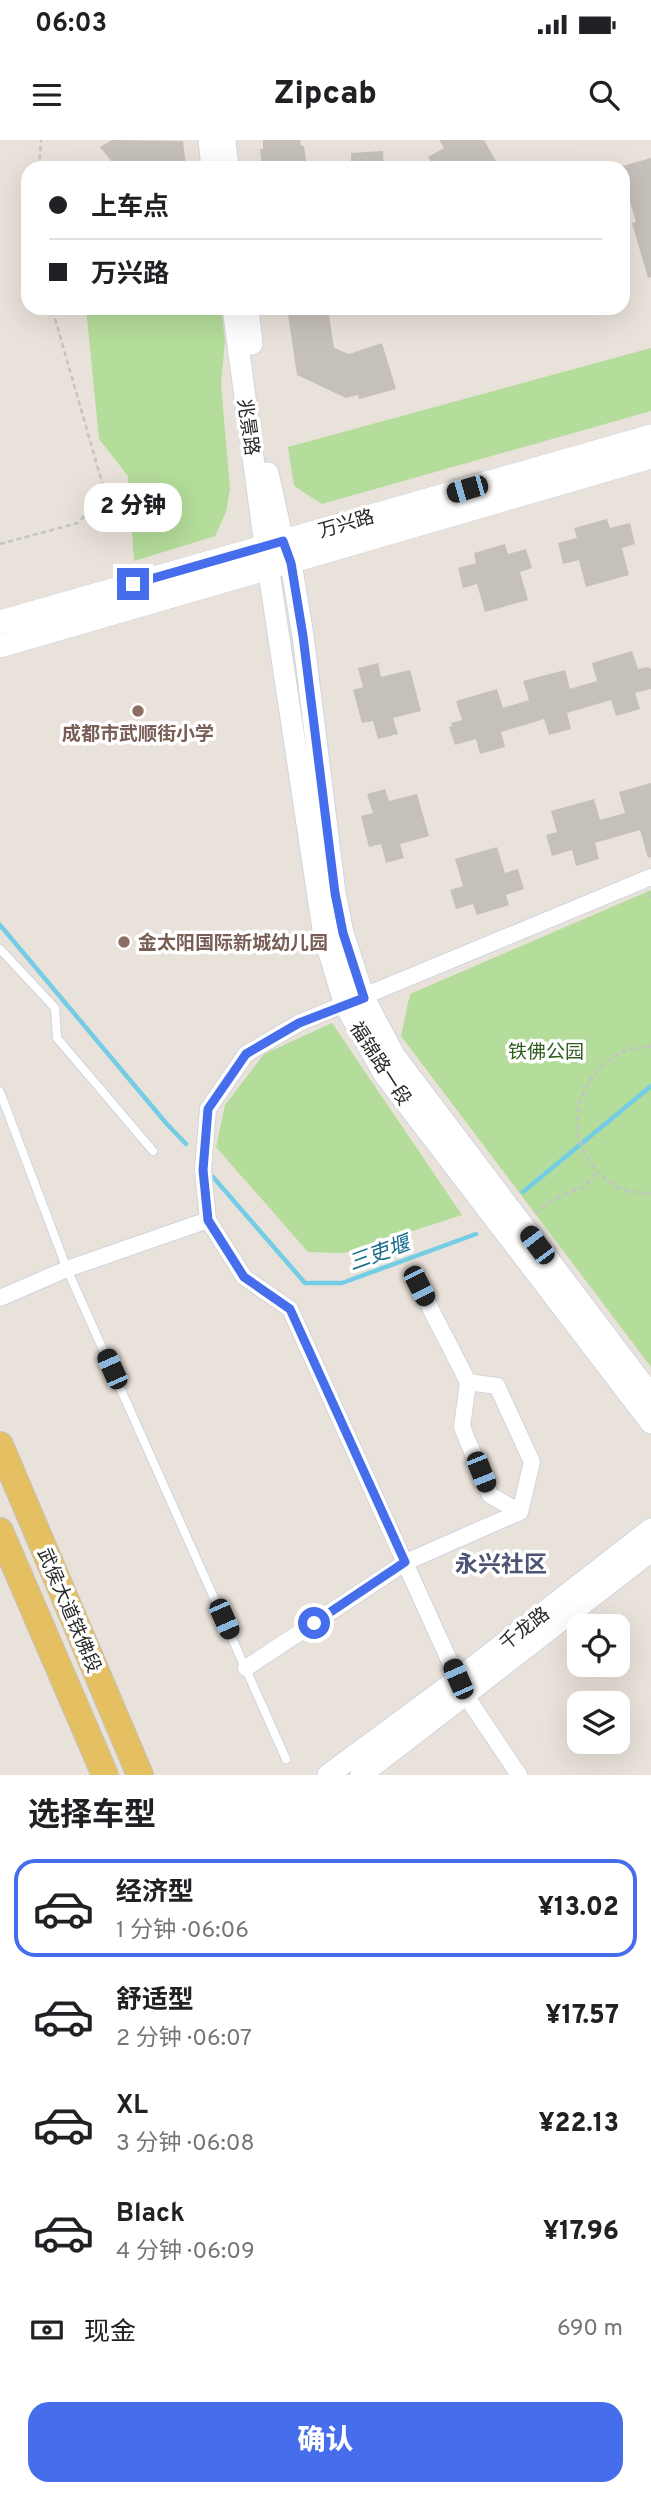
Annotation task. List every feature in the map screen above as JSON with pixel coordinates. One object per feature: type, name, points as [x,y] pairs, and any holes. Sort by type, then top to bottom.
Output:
[{"type":"main road","name":"万兴路","points":[[0,622],[277,555],[651,436]]},
{"type":"main road","points":[[0,646],[277,555],[651,457]]},
{"type":"main road","name":"武侯大道铁佛段","points":[[0,1445],[140,1775]]},
{"type":"main road","name":"武侯大道铁佛段","points":[[0,1531],[105,1775]]},
{"type":"street","points":[[209,140],[211,161]]},
{"type":"street","points":[[225,140],[227,161]]},
{"type":"street","name":"兆景路","points":[[234,315],[277,555]]},
{"type":"street","name":"兆景路","points":[[249,315],[277,555]]},
{"type":"street","name":"福锦路一段","points":[[277,555],[324,936],[384,1074],[651,1423]]},
{"type":"street","points":[[519,1775],[461,1686],[290,1309],[244,1277],[208,1220],[203,1170],[208,1109],[246,1054],[299,1023],[651,877]]},
{"type":"street","name":"福锦路一段","points":[[354,1001],[651,1395]]},
{"type":"street","points":[[0,1298],[67,1269],[208,1220]]},
{"type":"street","points":[[419,1286],[468,1382],[462,1427],[490,1495],[520,1512]]},
{"type":"street","points":[[468,1382],[497,1386],[533,1462],[520,1512]]},
{"type":"street","points":[[246,1668],[405,1562],[520,1512]]},
{"type":"street","name":"千龙路","points":[[360,1775],[461,1686],[651,1529]]},
{"type":"street","name":"千龙路","points":[[328,1775],[461,1686],[651,1551]]},
{"type":"lane","points":[[0,949],[55,1007],[57,1038],[153,1151]]},
{"type":"lane","points":[[0,1092],[67,1269],[286,1759]]},
{"type":"path","points":[[40,161],[41,140]]},
{"type":"path","points":[[0,544],[78,523],[105,494],[54,315]]},
{"type":"path","points":[[651,1046],[622,1052],[605,1063],[587,1082],[579,1099],[576,1115],[578,1132],[588,1158],[598,1171],[617,1187],[651,1194]]},
{"type":"path","points":[[521,1223],[554,1199],[584,1186],[598,1171]]},
{"type":"green space","points":[[87,315],[222,315],[225,341],[221,384],[230,489],[226,512],[215,536],[134,561],[128,476],[99,439]]},
{"type":"green space","points":[[651,348],[651,411],[322,504],[294,486],[288,447]]},
{"type":"green space","name":"铁佛公园","points":[[651,890],[651,1367],[401,1036],[410,994]]},
{"type":"green space","points":[[332,1023],[462,1215],[344,1253],[308,1252],[216,1147],[225,1105],[264,1054]]},
{"type":"building","points":[[112,140],[183,141],[185,161],[111,161],[100,147]]},
{"type":"building","points":[[263,140],[300,140],[301,146],[304,146],[306,161],[261,161],[260,149],[263,149]]},
{"type":"building","points":[[439,140],[484,140],[496,161],[431,161],[428,157],[444,148]]},
{"type":"building","points":[[383,151],[384,161],[351,161],[351,153]]},
{"type":"building","points":[[651,158],[651,277],[648,278],[632,223],[636,222],[630,202],[630,164]]},
{"type":"building","points":[[288,315],[329,315],[334,348],[349,354],[382,343],[396,389],[359,399],[358,395],[346,398],[297,375]]},
{"type":"building","points":[[607,519],[610,528],[630,523],[635,544],[622,548],[629,575],[586,587],[579,560],[563,564],[558,543],[577,538],[574,528]]},
{"type":"building","points":[[505,544],[508,554],[526,549],[532,568],[520,572],[528,600],[485,612],[477,584],[463,588],[458,568],[476,563],[474,553]]},
{"type":"building","points":[[632,651],[638,669],[651,669],[651,689],[635,693],[640,709],[616,716],[611,700],[567,713],[571,729],[549,735],[544,719],[501,732],[505,747],[480,754],[476,739],[455,745],[449,727],[452,726],[451,723],[462,720],[456,701],[497,689],[503,708],[529,700],[523,681],[565,670],[570,689],[597,681],[592,663]]},
{"type":"building","points":[[378,663],[381,677],[410,670],[421,711],[393,718],[398,734],[378,739],[373,721],[362,723],[353,690],[363,687],[358,668]]},
{"type":"building","points":[[651,783],[651,857],[648,858],[640,830],[595,843],[599,859],[576,866],[572,850],[552,856],[546,835],[557,832],[551,811],[594,799],[600,820],[625,813],[619,792]]},
{"type":"building","points":[[385,789],[389,801],[417,794],[429,836],[400,844],[404,858],[386,863],[381,844],[369,847],[361,816],[373,813],[367,794]]},
{"type":"building","points":[[497,847],[505,873],[518,869],[524,889],[506,895],[509,905],[477,915],[473,904],[456,909],[450,890],[463,886],[455,859]]},
{"type":"waterway","name":"三吏堰","points":[[0,925],[186,1144]]},
{"type":"waterway","name":"三吏堰","points":[[523,1192],[651,1086]]},
{"type":"waterway","name":"三吏堰","points":[[213,1177],[305,1283],[342,1283],[476,1234]]},
{"type":"place","name":"成都市武顺街小学","points":[[138,711]]},
{"type":"place","name":"金太阳国际新城幼儿园","points":[[124,942]]},
{"type":"district","name":"永兴社区","points":[[501,1564]]},
{"type":"route","points":[[133,584],[283,541],[291,563],[303,636],[335,893],[343,933],[364,998],[299,1023],[246,1054],[208,1109],[203,1170],[208,1220],[244,1277],[290,1309],[405,1562],[314,1623]]}]
